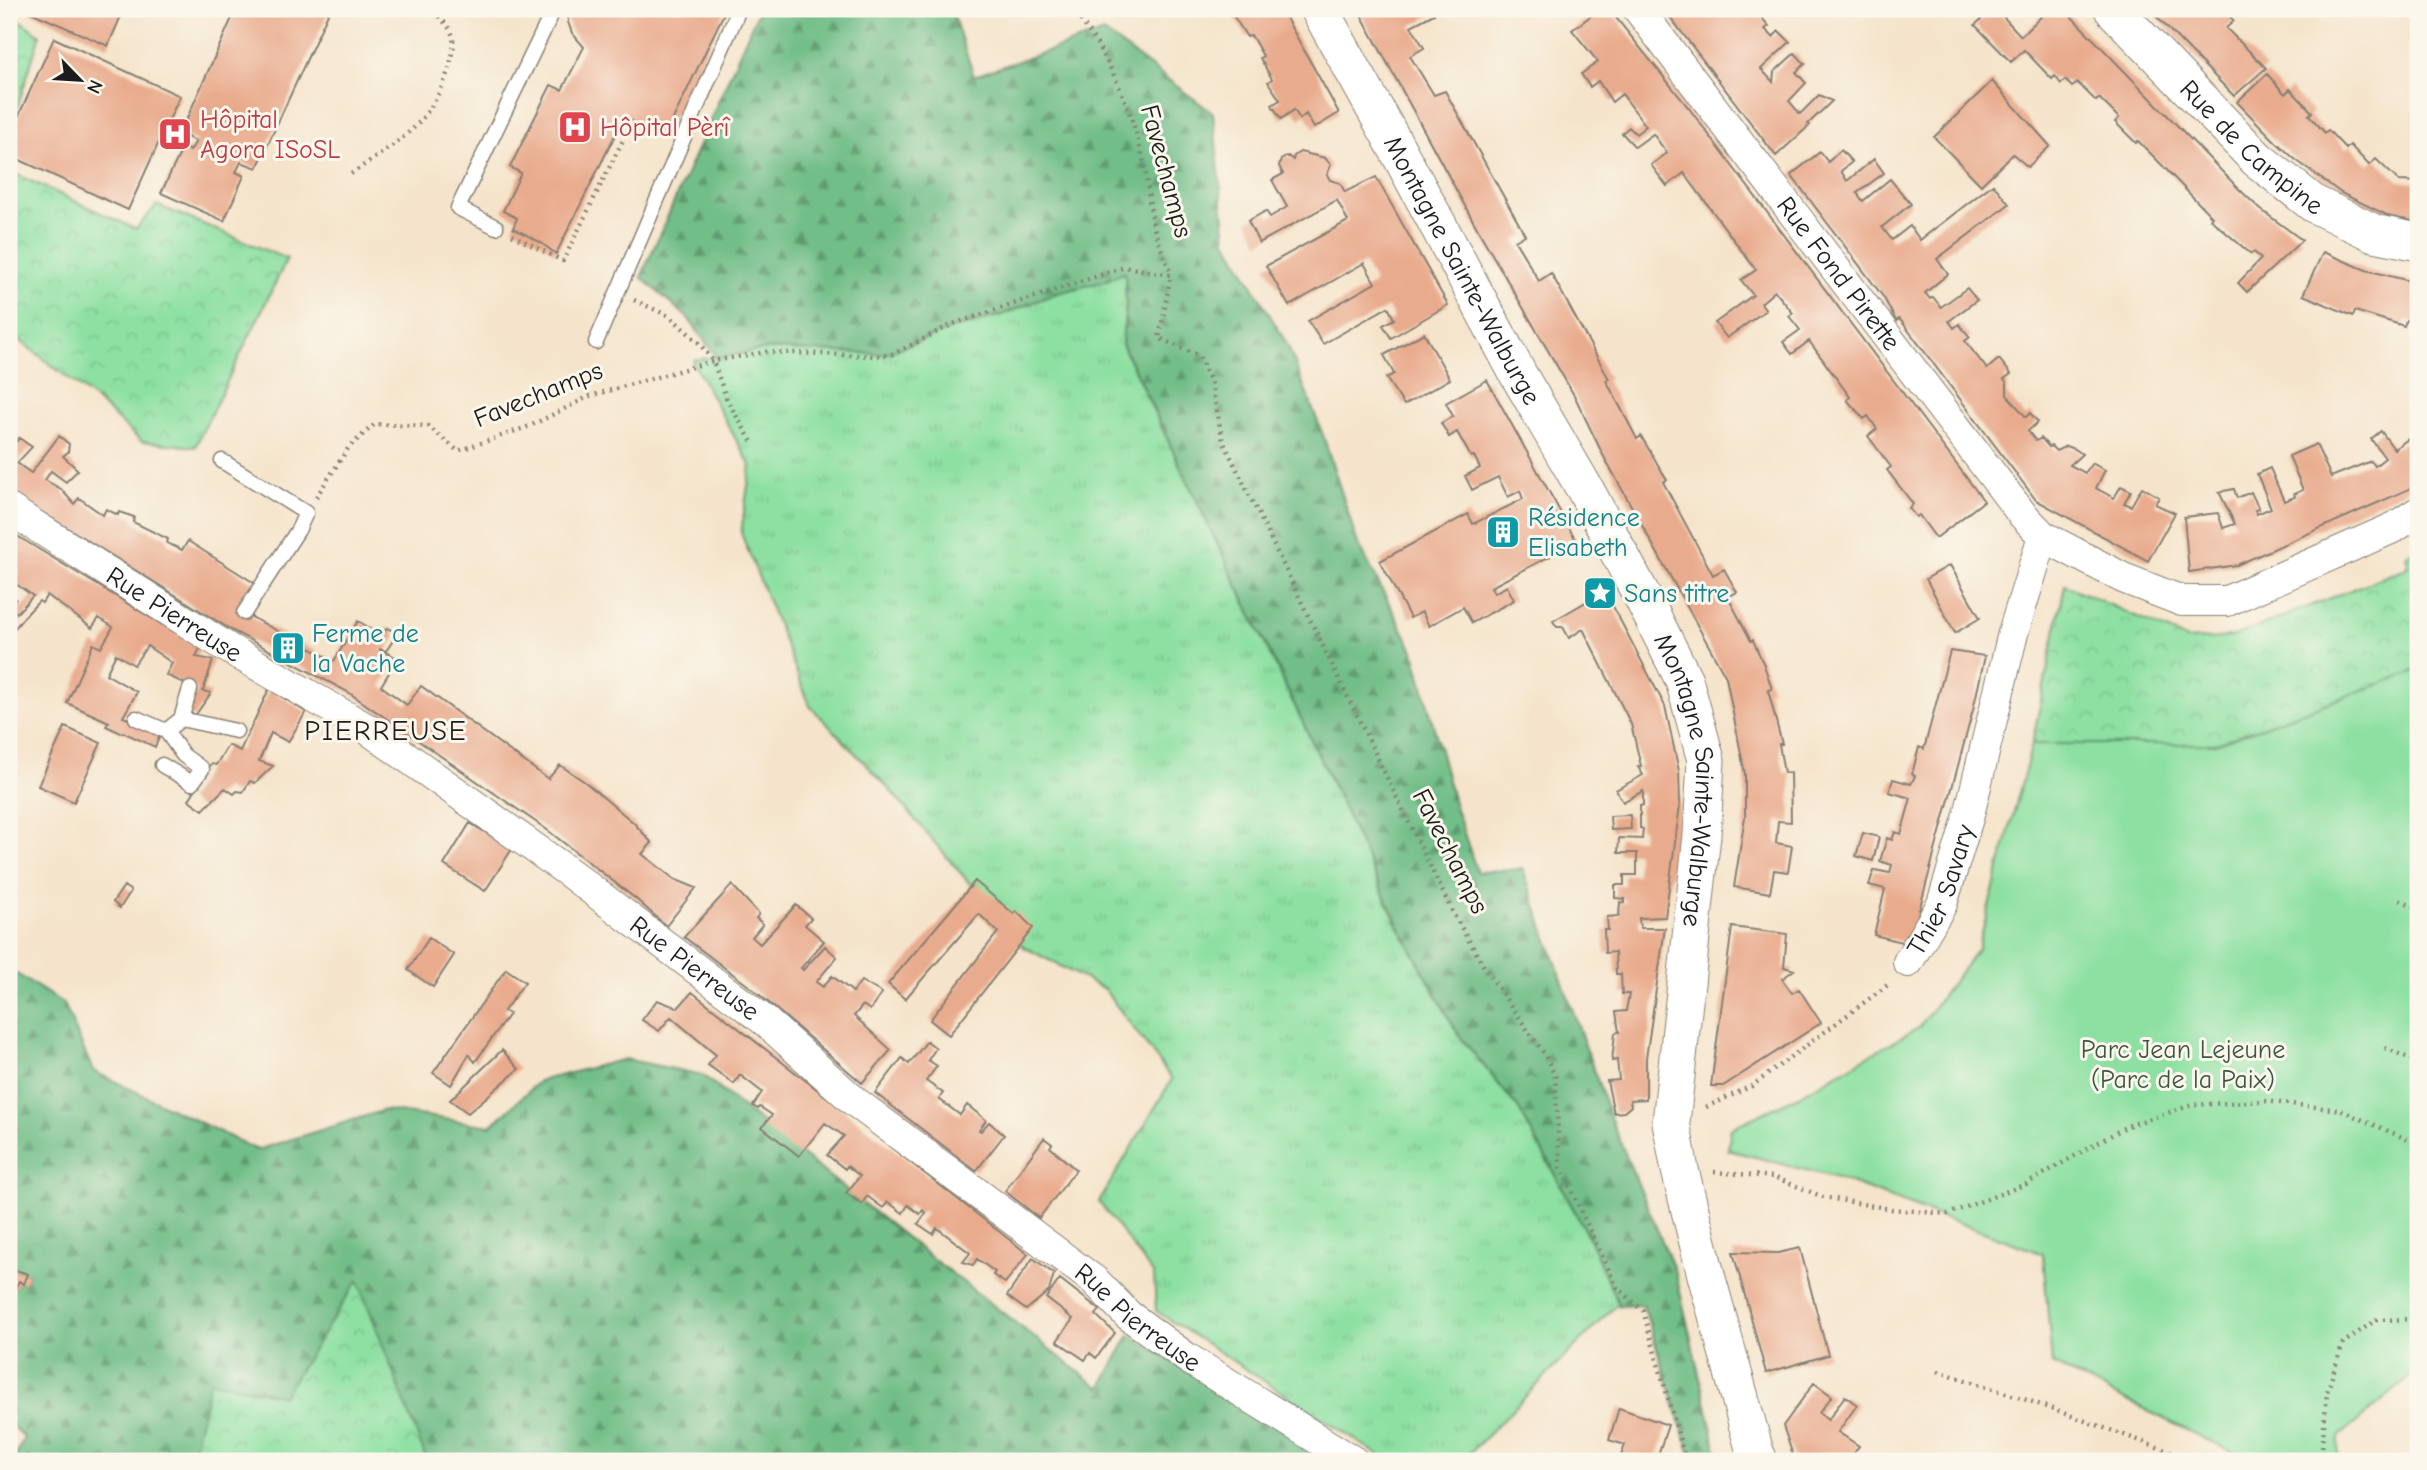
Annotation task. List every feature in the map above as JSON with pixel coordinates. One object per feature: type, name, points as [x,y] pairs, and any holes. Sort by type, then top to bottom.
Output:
[{"type":"street","name":"Montagne Sainte-Walburge","points":[[1319,9],[1401,155],[1518,374],[1586,491],[1643,596],[1684,680],[1706,760],[1702,835],[1671,1122],[1706,1275],[1759,1461]]},
{"type":"street","name":"Rue Fond Pirette","points":[[1637,9],[2022,514],[2043,536],[2123,578],[2161,594],[2182,601],[2227,601],[2395,527],[2418,512]]},
{"type":"street","name":"Rue de Campine","points":[[2113,9],[2257,159],[2314,204],[2374,233],[2418,242]]},
{"type":"street","name":"Rue Pierreuse","points":[[9,509],[229,639],[366,728],[560,866],[765,1021],[855,1101],[1095,1280],[1128,1315],[1187,1358],[1353,1461]]},
{"type":"street","name":"Thier Savary","points":[[1908,962],[1942,904],[1969,815],[2012,633],[2043,536]]},
{"type":"lane","points":[[496,227],[458,208],[554,10],[531,9]]},
{"type":"lane","points":[[596,342],[738,9]]},
{"type":"lane","points":[[222,461],[306,513],[298,530],[244,613]]},
{"type":"lane","points":[[166,731],[181,719],[190,689]]},
{"type":"lane","points":[[136,718],[166,731],[183,755],[202,769],[192,783],[162,765]]},
{"type":"lane","points":[[181,719],[236,731]]},
{"type":"path","points":[[351,174],[409,134],[440,94],[452,57],[452,34],[433,9]]},
{"type":"path","name":"Favechamps","points":[[1072,9],[1093,34],[1129,111],[1144,163],[1152,219],[1171,275],[1159,338],[1199,356],[1211,382],[1223,441],[1454,915],[1486,970],[1555,1076],[1560,1167],[1617,1287],[1643,1311],[1686,1461]]},
{"type":"path","points":[[496,227],[563,261],[623,140]]},
{"type":"path","name":"Favechamps","points":[[306,513],[349,447],[375,424],[428,426],[458,451],[530,426],[590,396],[713,361],[765,352],[881,356],[893,354],[953,324],[1125,267],[1171,275]]},
{"type":"path","points":[[618,293],[671,317],[684,328],[713,361],[727,401],[752,442]]},
{"type":"path","points":[[2400,900],[2418,908]]},
{"type":"path","name":"Thier Savary","points":[[1671,1122],[1752,1086],[1886,988],[1908,962]]},
{"type":"path","points":[[2385,1048],[2418,1062]]},
{"type":"path","points":[[1680,1170],[1774,1177],[1823,1197],[1891,1209],[1948,1214],[2026,1184],[2127,1126],[2192,1105],[2265,1101],[2340,1110],[2418,1144]]},
{"type":"path","points":[[2321,1461],[2327,1392],[2343,1343],[2376,1320],[2418,1319]]},
{"type":"path","points":[[1938,1371],[2196,1461]]},
{"type":"green space","points":[[759,9],[951,9],[974,76],[1104,32],[1213,113],[1226,240],[1288,346],[1323,435],[1357,541],[1414,652],[1454,803],[1477,872],[1523,869],[1613,1125],[1676,1274],[1719,1461],[1693,1461],[1643,1305],[1619,1306],[1587,1234],[1519,1109],[1458,1034],[1397,923],[1122,344],[1126,304],[1125,272],[884,354],[767,349],[717,358],[688,318],[641,277]]},
{"type":"green space","points":[[9,13],[40,35],[9,134]]},
{"type":"green space","points":[[9,171],[136,229],[157,205],[287,259],[195,447],[141,441],[96,400],[9,332]]},
{"type":"green space","points":[[1125,272],[1126,304],[1122,344],[1397,923],[1458,1034],[1519,1109],[1587,1234],[1618,1303],[1462,1461],[1388,1461],[1156,1311],[1154,1275],[1099,1202],[1172,1079],[1104,989],[1024,947],[883,782],[810,706],[741,533],[751,466],[693,363],[694,360],[767,349],[884,354],[951,329],[1001,315],[1057,292],[1102,282]]},
{"type":"green space","points":[[2418,547],[2418,670],[2215,744],[2032,744],[2065,585],[2189,640],[2232,637],[2409,567],[2406,556]]},
{"type":"green space","name":"Parc Jean Lejeune (Parc de la Paix)","points":[[2418,670],[2418,1373],[2339,1437],[2338,1461],[2250,1461],[2052,1364],[2043,1254],[1837,1178],[1728,1150],[1731,1128],[1795,1098],[1919,1027],[1978,948],[2032,744],[2215,744]]},
{"type":"green space","points":[[9,969],[64,1004],[93,1071],[257,1150],[385,1110],[491,1126],[539,1081],[625,1059],[702,1075],[1100,1388],[1130,1335],[1332,1461],[14,1461],[24,1437],[9,1424],[9,1286],[15,1288],[19,1281],[24,1284],[28,1274],[9,1268],[9,1150],[18,1127],[9,1121]]},
{"type":"green space","points":[[358,1280],[427,1461],[191,1461],[210,1381],[283,1396]]},
{"type":"building","points":[[124,9],[108,46],[28,11]]},
{"type":"building","points":[[236,9],[330,9],[257,168],[241,162],[236,172],[244,176],[224,221],[161,193],[183,147],[190,151],[196,141],[180,134]]},
{"type":"building","name":"Hôpital Pèrî","points":[[569,9],[726,9],[664,138],[624,117],[556,254],[513,228],[517,218],[503,211],[521,173],[510,167],[551,85],[562,90],[584,47],[572,33],[568,22]]},
{"type":"building","points":[[1229,9],[1281,9],[1339,113],[1314,128],[1306,114],[1300,119],[1294,110],[1281,119],[1272,105],[1280,100],[1268,82],[1272,79],[1260,58],[1263,56],[1251,35],[1247,37]]},
{"type":"building","points":[[1358,9],[1431,9],[1434,14],[1411,26],[1424,48],[1410,56],[1434,95],[1445,91],[1525,235],[1515,241],[1539,281],[1551,273],[1609,379],[1606,380],[1637,439],[1641,436],[1667,480],[1663,482],[1713,575],[1724,569],[1737,592],[1728,597],[1764,665],[1772,689],[1768,690],[1782,744],[1779,744],[1784,773],[1790,773],[1791,822],[1778,821],[1776,843],[1792,846],[1788,872],[1774,870],[1770,893],[1734,887],[1745,817],[1745,774],[1726,677],[1603,455],[1575,397],[1478,230]]},
{"type":"building","points":[[1600,9],[1609,9],[1688,107],[1984,501],[1936,538],[1919,515],[1916,517],[1909,508],[1913,504],[1887,470],[1891,467],[1868,436],[1877,429],[1868,416],[1864,419],[1847,400],[1850,397],[1809,341],[1792,354],[1783,342],[1800,330],[1789,316],[1793,313],[1775,291],[1761,303],[1766,310],[1727,338],[1715,323],[1753,295],[1741,280],[1756,270],[1684,173],[1667,186],[1651,165],[1667,153],[1653,134],[1635,147],[1622,133],[1629,127],[1636,134],[1646,126],[1622,94],[1612,102],[1598,81],[1590,87],[1581,74],[1598,62],[1572,30]]},
{"type":"building","points":[[1664,9],[1754,9],[1769,26],[1765,29],[1773,37],[1779,31],[1790,42],[1761,69],[1773,82],[1774,72],[1795,53],[1805,64],[1796,72],[1806,83],[1789,101],[1800,114],[1819,95],[1832,101],[1776,156]]},
{"type":"building","points":[[1986,9],[1998,9],[2021,36],[2049,9],[2064,9],[2240,190],[2260,209],[2302,240],[2247,292],[2238,283],[2261,259],[2254,252],[2251,254],[2210,219],[2212,217],[2157,160],[2115,122],[2119,118],[2099,98],[2096,101],[2078,83],[2072,87],[2065,80],[2061,84],[2055,76],[2052,79],[2024,50],[2011,62],[1975,25],[1989,12]]},
{"type":"building","points":[[2149,9],[2223,9],[2234,21],[2226,28],[2266,68],[2234,96]]},
{"type":"building","points":[[54,38],[180,96],[128,210],[9,155],[9,137]]},
{"type":"building","points":[[2267,74],[2285,94],[2290,89],[2312,112],[2309,115],[2325,133],[2328,130],[2346,149],[2350,145],[2369,165],[2376,159],[2399,181],[2418,182],[2418,222],[2391,217],[2341,193],[2276,142],[2237,102]]},
{"type":"building","points":[[1992,81],[2050,146],[2028,167],[2013,154],[1981,185],[1934,137]]},
{"type":"building","points":[[1841,150],[1852,162],[1841,171],[1847,181],[1874,159],[1884,173],[1857,193],[1863,201],[1890,179],[1911,204],[1882,227],[1892,240],[1910,226],[1920,240],[1993,184],[2009,204],[1937,259],[1948,274],[1925,293],[1930,299],[1933,297],[1941,307],[1967,288],[1977,300],[1949,321],[1954,328],[1959,324],[1970,337],[1965,341],[1987,369],[1999,359],[2011,374],[2004,379],[2007,383],[2007,395],[2026,417],[2030,413],[2038,422],[2028,431],[2036,441],[2041,438],[2056,451],[2066,446],[2075,449],[2082,454],[2070,465],[2085,473],[2092,463],[2105,470],[2096,488],[2114,498],[2121,486],[2131,491],[2124,503],[2131,506],[2142,487],[2159,497],[2155,504],[2175,513],[2148,561],[2036,500],[1902,322],[1899,319],[1896,321],[1884,298],[1791,175],[1820,152],[1828,162]]},
{"type":"building","points":[[1300,152],[1325,158],[1331,165],[1327,175],[1330,180],[1340,183],[1345,192],[1376,177],[1448,305],[1391,338],[1383,325],[1394,319],[1388,307],[1323,344],[1308,321],[1375,283],[1364,263],[1289,306],[1266,266],[1348,221],[1337,200],[1259,243],[1248,221],[1266,211],[1270,217],[1287,207],[1272,180],[1283,174],[1279,166],[1281,160],[1288,156],[1293,160]]},
{"type":"building","points":[[2323,252],[2366,270],[2418,283],[2418,323],[2406,320],[2404,326],[2355,311],[2353,316],[2303,295]]},
{"type":"building","points":[[1424,333],[1450,379],[1404,405],[1386,378],[1394,374],[1384,355]]},
{"type":"building","name":"Résidence Elisabeth","points":[[1487,380],[1577,542],[1491,587],[1494,593],[1507,586],[1514,600],[1472,623],[1463,607],[1429,626],[1422,612],[1410,618],[1380,561],[1468,514],[1473,524],[1523,499],[1520,491],[1508,497],[1498,477],[1472,490],[1465,476],[1480,468],[1457,432],[1449,437],[1441,423],[1453,416],[1446,403]]},
{"type":"building","points":[[2381,431],[2394,449],[2418,432],[2418,485],[2237,565],[2189,572],[2184,517],[2218,513],[2223,528],[2235,524],[2219,492],[2234,489],[2237,498],[2251,492],[2259,509],[2255,510],[2257,514],[2271,508],[2257,474],[2270,468],[2284,501],[2295,497],[2294,494],[2303,490],[2289,456],[2316,444],[2331,477],[2371,461],[2375,466],[2385,458],[2371,439]]},
{"type":"building","points":[[9,434],[17,441],[19,438],[32,447],[17,463],[31,473],[59,436],[69,444],[68,452],[63,456],[78,470],[66,482],[51,471],[45,480],[61,489],[74,504],[79,498],[103,515],[106,509],[118,515],[119,512],[134,517],[133,522],[168,539],[167,543],[182,550],[188,541],[259,586],[244,613],[334,661],[358,621],[382,635],[387,628],[393,631],[396,636],[386,651],[379,649],[395,657],[396,661],[381,686],[407,705],[421,686],[548,779],[560,765],[634,823],[652,843],[642,854],[674,879],[696,888],[666,926],[636,899],[546,829],[348,692],[233,631],[9,491]]},
{"type":"building","points":[[9,531],[200,648],[196,657],[213,660],[203,691],[211,693],[194,717],[187,714],[197,689],[166,675],[172,663],[147,646],[134,665],[116,654],[106,674],[137,692],[123,717],[162,731],[155,747],[106,726],[109,722],[67,703],[93,644],[101,648],[113,627],[99,618],[92,628],[47,595],[10,634],[9,633]],"holes":[[[16,584],[33,596],[17,613],[10,608],[16,599],[9,593]]]},
{"type":"building","points":[[1950,565],[1980,618],[1955,633],[1926,579]]},
{"type":"building","points":[[1605,591],[1665,706],[1679,771],[1680,805],[1665,917],[1639,918],[1640,928],[1665,928],[1646,1058],[1646,1099],[1630,1100],[1631,1106],[1624,1112],[1614,1113],[1607,1081],[1619,1080],[1617,1060],[1612,1061],[1615,1033],[1619,1032],[1616,1012],[1626,1011],[1629,994],[1622,994],[1621,974],[1616,974],[1615,952],[1605,953],[1604,930],[1608,930],[1607,917],[1619,916],[1620,902],[1625,903],[1625,899],[1615,898],[1615,885],[1624,885],[1624,875],[1637,875],[1637,853],[1618,853],[1619,838],[1642,839],[1643,829],[1640,828],[1640,806],[1643,805],[1643,791],[1623,802],[1616,790],[1643,775],[1638,767],[1641,766],[1631,724],[1583,629],[1569,638],[1563,627],[1557,627],[1553,621]]},
{"type":"building","points":[[1950,651],[1985,656],[1910,944],[1874,935],[1885,889],[1869,885],[1874,870],[1890,873],[1892,865],[1880,861],[1887,838],[1892,840],[1895,832],[1901,834],[1911,798],[1889,792],[1893,779],[1911,784],[1915,776],[1912,774],[1919,747],[1924,749]]},
{"type":"building","points":[[269,689],[306,712],[288,742],[271,733],[259,761],[273,766],[255,783],[250,781],[243,792],[237,791],[234,794],[225,788],[203,810],[189,800],[211,764],[216,765],[228,745],[240,751]]},
{"type":"building","points":[[65,727],[101,743],[74,802],[38,786]]},
{"type":"building","points":[[1630,815],[1631,829],[1611,830],[1610,816]]},
{"type":"building","points":[[470,823],[512,849],[485,891],[444,865]]},
{"type":"building","points":[[1863,833],[1879,837],[1873,861],[1856,856]]},
{"type":"building","points":[[975,881],[1014,914],[1016,911],[1033,928],[949,1035],[930,1020],[998,932],[979,914],[905,999],[888,984]]},
{"type":"building","points":[[732,885],[759,914],[756,918],[763,924],[752,937],[760,944],[796,905],[811,918],[805,925],[824,941],[801,968],[803,970],[825,946],[837,957],[816,982],[823,987],[832,976],[853,992],[861,981],[882,993],[870,1010],[863,1005],[854,1016],[891,1050],[862,1083],[754,990],[684,937]]},
{"type":"building","points":[[124,886],[131,891],[120,908],[113,902]]},
{"type":"building","points":[[1732,927],[1787,934],[1784,967],[1794,970],[1782,979],[1792,993],[1799,989],[1821,1023],[1723,1086],[1711,1086]]},
{"type":"building","points":[[429,938],[454,955],[433,987],[408,970]]},
{"type":"building","points":[[506,969],[525,982],[504,1011],[509,1014],[475,1062],[469,1054],[451,1085],[433,1073]]},
{"type":"building","points":[[692,992],[1028,1254],[1005,1283],[977,1259],[973,1265],[963,1262],[970,1253],[937,1228],[933,1234],[918,1224],[926,1213],[923,1210],[920,1214],[908,1205],[903,1213],[888,1202],[883,1208],[867,1196],[862,1204],[846,1193],[860,1176],[847,1166],[845,1169],[827,1155],[844,1136],[825,1123],[799,1156],[762,1127],[772,1115],[753,1106],[762,1092],[740,1075],[734,1084],[708,1065],[716,1055],[671,1017],[659,1031],[642,1020],[657,1000],[678,1008]]},
{"type":"building","points":[[927,1041],[936,1048],[928,1060],[937,1066],[926,1081],[943,1093],[939,1099],[960,1115],[967,1105],[986,1120],[979,1130],[989,1122],[1004,1135],[976,1171],[875,1093],[902,1058],[909,1064]]},
{"type":"building","points":[[502,1050],[519,1069],[468,1113],[450,1100]]},
{"type":"building","points":[[11,1122],[18,1127],[9,1150],[9,1126]]},
{"type":"building","points":[[1044,1138],[1052,1144],[1050,1147],[1076,1170],[1039,1218],[1005,1191]]},
{"type":"building","points":[[1800,1248],[1828,1355],[1766,1373],[1733,1252],[1778,1253]]},
{"type":"building","points":[[1033,1258],[1054,1274],[1049,1291],[1026,1310],[1007,1296]]},
{"type":"building","points":[[9,1268],[28,1274],[24,1284],[19,1281],[15,1289],[9,1286]]},
{"type":"building","points":[[1060,1279],[1100,1310],[1096,1315],[1115,1333],[1096,1358],[1090,1353],[1085,1360],[1057,1341],[1073,1319],[1046,1298]]},
{"type":"building","points":[[1814,1383],[1832,1396],[1819,1413],[1828,1420],[1845,1396],[1857,1405],[1838,1432],[1859,1446],[1848,1461],[1795,1461],[1783,1426]]},
{"type":"building","points":[[1619,1408],[1668,1425],[1656,1461],[1619,1461],[1625,1445],[1609,1440]]},
{"type":"place","name":"Hôpital Pèrî","points":[[575,127]]},
{"type":"place","name":"Hôpital Agora ISoSL","points":[[175,134]]},
{"type":"place","name":"Résidence Elisabeth","points":[[1503,532]]},
{"type":"place","name":"Sans titre","points":[[1600,593]]},
{"type":"place","name":"Ferme de la Vache","points":[[288,648]]},
{"type":"district","name":"PIERREUSE","points":[[386,730]]}]
